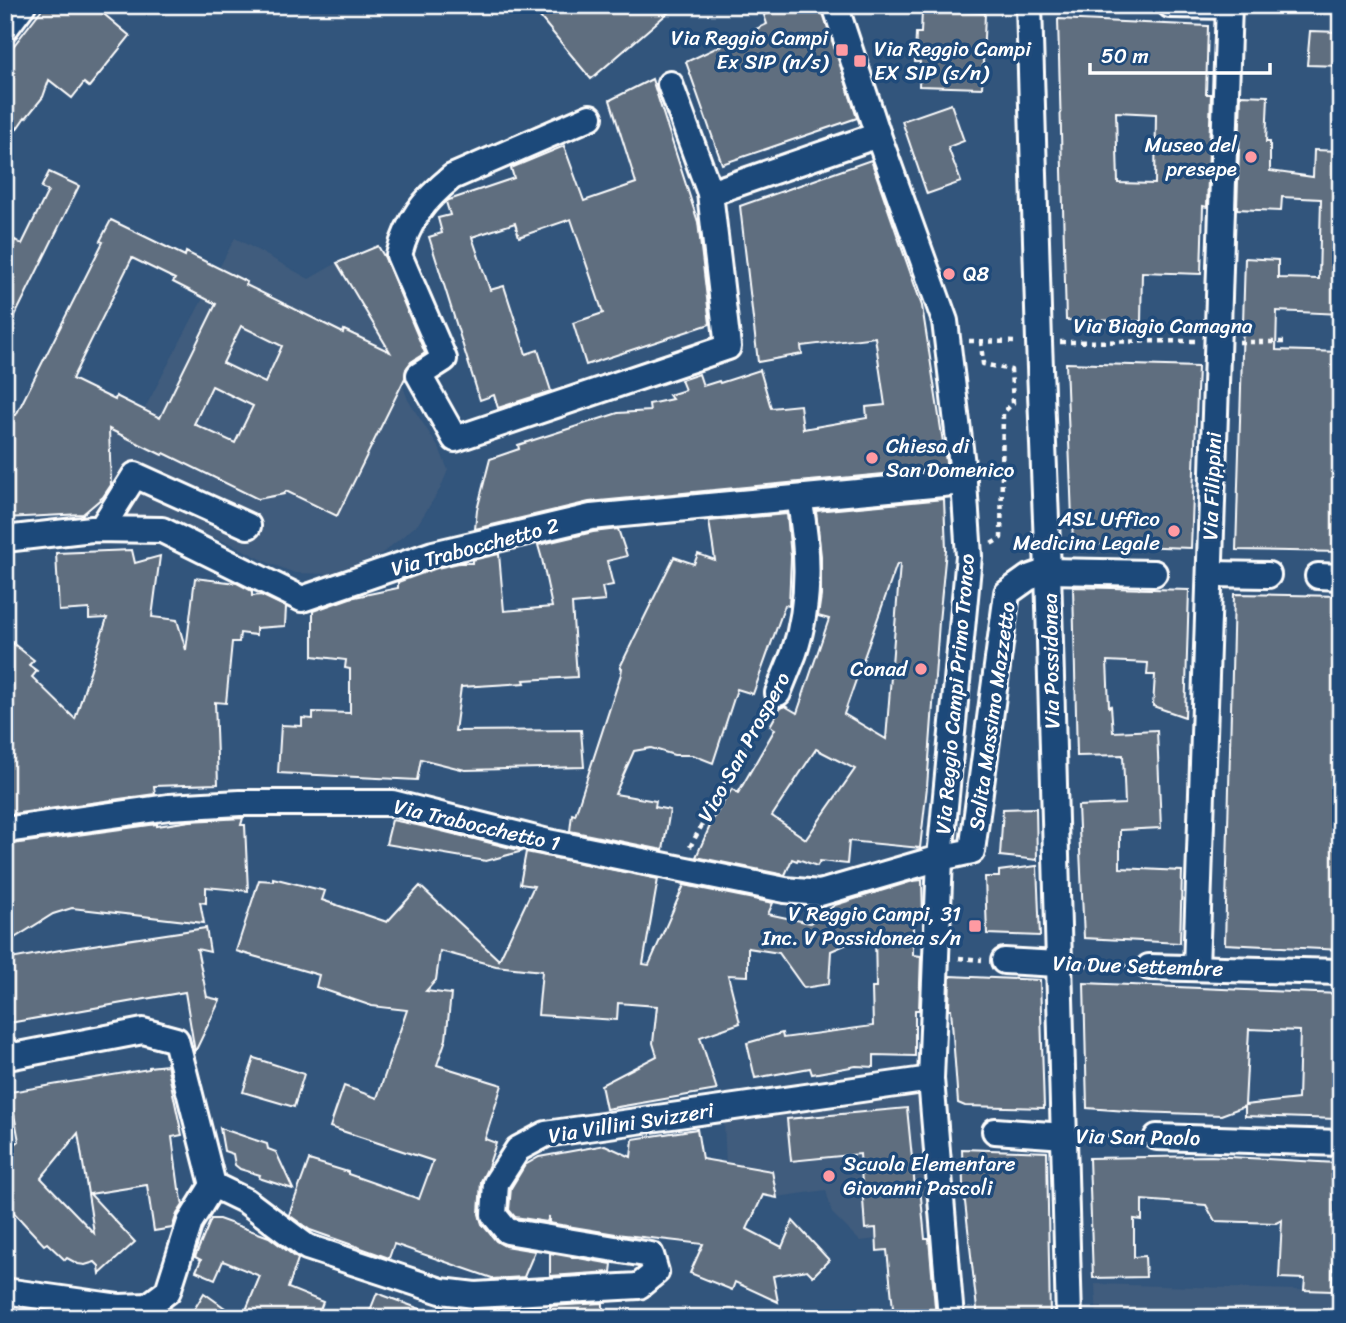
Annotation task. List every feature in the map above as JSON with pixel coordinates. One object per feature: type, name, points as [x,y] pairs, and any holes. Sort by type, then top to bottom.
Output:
[{"type":"street","points":[[5,29],[23,5]]},
{"type":"street","name":"Via Reggio Campi Primo Tronco","points":[[835,5],[878,135],[945,321],[964,482],[969,556],[940,858],[931,1079],[951,1318]]},
{"type":"street","name":"Via Possidonea","points":[[1029,5],[1069,1318]]},
{"type":"street","points":[[1170,5],[1229,6]]},
{"type":"street","name":"Via Filippini","points":[[1196,968],[1229,6]]},
{"type":"street","points":[[590,117],[452,177],[433,192],[414,215],[403,238],[399,255],[444,359],[419,375],[455,439],[727,347],[710,193],[670,84]]},
{"type":"street","points":[[710,193],[878,135]]},
{"type":"street","points":[[101,529],[135,475],[248,526]]},
{"type":"street","name":"Via Trabocchetto 2","points":[[5,539],[101,529],[162,530],[302,599],[433,554],[591,517],[964,482]]},
{"type":"street","name":"Vico San Prospero","points":[[778,693],[794,652],[804,613],[808,572],[805,527],[799,498]]},
{"type":"street","points":[[1048,571],[1154,573]]},
{"type":"street","name":"Salita Massimo Mazzetto","points":[[940,858],[972,851],[1007,593],[1028,578],[1048,571]]},
{"type":"street","points":[[1210,574],[1268,575]]},
{"type":"street","name":"Via Trabocchetto 1","points":[[5,830],[169,807],[240,803],[393,803],[548,842],[785,890],[820,893],[940,858]]},
{"type":"street","name":"Via Due Settembre","points":[[1004,961],[1058,964]]},
{"type":"street","name":"Via Due Settembre","points":[[1149,967],[1341,972]]},
{"type":"street","points":[[5,1049],[13,1056],[143,1031],[176,1040],[213,1185],[190,1222],[168,1291],[148,1306],[82,1310],[5,1291]]},
{"type":"street","name":"Via Villini Svizzeri","points":[[213,1185],[246,1201],[307,1247],[442,1291],[475,1295],[639,1286],[656,1272],[651,1255],[507,1231],[494,1215],[496,1183],[518,1149],[545,1134],[931,1079]]},
{"type":"street","name":"Via San Paolo","points":[[995,1131],[1065,1136]]},
{"type":"street","name":"Via San Paolo","points":[[1157,1137],[1341,1143]]},
{"type":"path","name":"Via Biagio Camagna","points":[[969,556],[1001,538],[1003,413],[1013,403],[1011,370],[982,364],[979,341],[1287,342]]},
{"type":"path","name":"Vico San Prospero","points":[[682,869],[690,845],[778,693]]},
{"type":"path","points":[[935,957],[1004,961]]},
{"type":"path","name":"Via Due Settembre","points":[[1058,964],[1149,967]]},
{"type":"path","name":"Via San Paolo","points":[[1065,1136],[1157,1137]]},
{"type":"shaded area","points":[[235,238],[309,279],[337,263],[392,356],[401,352],[410,367],[402,384],[408,400],[440,450],[448,470],[440,489],[418,524],[380,555],[331,574],[295,573],[232,544],[160,519],[108,518],[83,514],[5,415],[14,415],[28,391],[42,398],[144,410]]},
{"type":"shaded area","name":"Scuola Elementare Giovanni Pascoli","points":[[923,1089],[937,1232],[860,1241],[832,1213],[826,1190],[777,1197],[727,1190],[724,1120]]},
{"type":"shaded area","points":[[1095,1284],[1332,1291],[1332,1318],[1097,1318]]},
{"type":"building","points":[[45,5],[93,5],[130,36],[89,87],[84,83],[72,98],[49,80],[43,97],[5,146],[5,57]]},
{"type":"building","points":[[530,5],[677,5],[591,79]]},
{"type":"building","points":[[790,5],[821,5],[857,118],[722,164],[686,62],[767,24],[764,15]]},
{"type":"building","points":[[922,10],[985,13],[982,88],[919,86],[920,62],[915,62],[916,33],[921,33]]},
{"type":"building","points":[[1058,19],[1208,26],[1206,94],[1211,94],[1207,207],[1203,206],[1201,274],[1142,272],[1141,321],[1066,320]],"holes":[[[1116,112],[1156,114],[1155,184],[1118,183]]]},
{"type":"building","points":[[1310,31],[1341,32],[1341,66],[1307,65]]},
{"type":"building","points":[[652,79],[698,222],[710,324],[586,365],[573,323],[603,313],[571,219],[519,237],[515,223],[472,237],[490,290],[504,286],[526,354],[538,350],[551,391],[498,408],[494,395],[480,400],[429,237],[442,233],[438,218],[450,215],[446,202],[514,178],[511,168],[564,146],[584,201],[636,183],[610,100]]},
{"type":"building","points":[[1241,95],[1268,96],[1266,142],[1270,142],[1270,171],[1313,177],[1314,150],[1341,151],[1341,314],[1277,311],[1276,350],[1341,352],[1341,552],[1236,550],[1245,258],[1278,260],[1278,278],[1319,279],[1321,199],[1282,197],[1281,211],[1237,209]]},
{"type":"building","points":[[951,104],[964,141],[948,147],[961,182],[927,194],[902,121]]},
{"type":"building","points":[[871,160],[922,306],[947,468],[589,502],[475,529],[490,459],[519,449],[518,445],[618,413],[650,411],[649,404],[672,399],[669,395],[685,390],[681,380],[699,374],[703,386],[760,370],[771,408],[800,405],[803,429],[867,418],[866,407],[885,405],[875,337],[801,346],[802,354],[758,362],[740,206]]},
{"type":"building","points":[[49,172],[79,186],[5,336],[5,262],[15,240],[22,244],[48,191],[41,188]]},
{"type":"building","points":[[111,220],[185,256],[186,252],[343,333],[344,330],[390,352],[337,263],[378,246],[425,353],[411,362],[406,369],[405,378],[337,516],[286,491],[284,494],[258,499],[109,429],[111,485],[103,497],[83,514],[5,518],[5,415],[16,415],[103,242],[100,241]],"holes":[[[132,258],[175,279],[173,282],[216,304],[160,418],[116,396],[115,400],[72,379]],[[241,326],[282,346],[265,383],[223,363]],[[212,386],[253,406],[235,443],[194,424]]]},
{"type":"building","points":[[1066,363],[1198,367],[1191,548],[1073,544]]},
{"type":"building","points":[[944,499],[946,550],[920,848],[849,841],[847,864],[820,861],[817,866],[792,859],[785,875],[696,857],[714,817],[732,789],[738,793],[775,729],[770,726],[780,708],[785,706],[797,713],[829,619],[818,616],[821,556],[816,511]],"holes":[[[897,564],[900,564],[886,739],[844,714]],[[816,749],[855,769],[806,839],[772,816]]]},
{"type":"building","points":[[787,514],[791,557],[789,606],[785,605],[753,694],[737,689],[713,763],[693,755],[674,755],[651,748],[634,751],[615,794],[656,801],[655,807],[670,810],[663,850],[570,831],[572,814],[575,815],[621,674],[620,667],[674,557],[694,564],[698,554],[715,560],[709,521]]},
{"type":"building","points":[[618,529],[627,556],[607,561],[613,585],[602,587],[605,601],[572,604],[577,677],[461,687],[455,731],[581,730],[584,767],[465,770],[421,759],[417,780],[278,773],[281,725],[302,726],[302,718],[313,719],[313,712],[350,713],[350,669],[345,668],[346,660],[313,656],[313,611],[350,598],[398,588],[398,582],[437,568],[472,563],[472,560],[499,554],[504,611],[552,607],[538,545]]},
{"type":"building","points":[[132,550],[135,563],[160,556],[152,617],[177,620],[186,650],[195,578],[237,583],[252,591],[252,596],[261,595],[286,607],[285,626],[256,628],[256,635],[240,633],[239,642],[232,642],[226,703],[215,702],[218,784],[154,786],[155,794],[5,815],[5,637],[34,660],[29,665],[37,671],[32,677],[75,719],[107,618],[89,619],[89,609],[59,611],[56,553]]},
{"type":"building","points":[[1073,587],[1189,590],[1185,717],[1153,706],[1155,675],[1147,675],[1148,663],[1107,661],[1113,732],[1157,730],[1161,828],[1120,830],[1120,868],[1182,871],[1180,943],[1084,938],[1078,806],[1125,804],[1123,755],[1077,756]]},
{"type":"building","points":[[1234,594],[1341,596],[1341,950],[1225,944]]},
{"type":"building","points":[[1036,808],[1037,860],[1000,856],[1003,809]]},
{"type":"building","points":[[243,818],[241,825],[245,825],[248,891],[206,887],[206,903],[200,902],[204,923],[72,908],[53,914],[5,944],[5,845],[157,824]]},
{"type":"building","points":[[392,820],[523,851],[486,861],[386,844]]},
{"type":"building","points":[[526,852],[658,879],[643,964],[649,965],[684,885],[773,903],[768,914],[810,923],[835,905],[922,880],[923,917],[913,918],[913,955],[921,956],[919,1010],[915,1010],[915,1056],[874,1055],[874,1067],[856,1066],[812,1074],[810,1068],[755,1078],[747,1043],[782,1033],[783,1038],[873,1026],[872,988],[876,988],[875,932],[831,951],[829,984],[804,988],[779,953],[748,948],[748,976],[728,975],[740,1023],[700,1037],[717,1090],[606,1109],[601,1085],[657,1056],[653,1043],[657,1006],[618,1003],[617,1020],[538,1015],[542,971],[496,966],[440,951],[436,980],[426,991],[451,994],[446,1039],[437,1065],[502,1085],[485,1139],[496,1143],[481,1181],[479,1214],[482,1224],[496,1241],[505,1246],[535,1251],[524,1277],[492,1279],[394,1244],[389,1258],[310,1230],[289,1215],[309,1160],[419,1199],[433,1161],[330,1127],[344,1086],[377,1098],[407,1010],[372,1006],[316,987],[319,975],[236,951],[259,880],[273,881],[273,878],[325,891],[322,900],[387,922],[420,886],[499,960],[534,886],[520,884]]},
{"type":"building","points":[[1037,866],[1040,936],[987,934],[985,877],[999,877],[999,871]]},
{"type":"building","points":[[206,928],[210,952],[197,949],[207,997],[220,1000],[195,1052],[185,992],[9,1023],[7,1015],[5,1016],[5,960]]},
{"type":"building","points":[[950,976],[1040,980],[1044,1108],[965,1106],[958,1103],[949,1009]]},
{"type":"building","points":[[1084,983],[1340,994],[1337,1119],[1245,1116],[1245,1106],[1221,1115],[1087,1108]],"holes":[[[1249,1029],[1300,1031],[1298,1099],[1245,1105]]]},
{"type":"building","points":[[254,1058],[304,1074],[294,1107],[243,1092]]},
{"type":"building","points":[[167,1065],[182,1135],[172,1137],[183,1205],[172,1228],[154,1231],[147,1185],[90,1194],[135,1242],[100,1274],[99,1266],[95,1262],[85,1265],[67,1258],[65,1260],[47,1243],[44,1245],[5,1203],[5,1152],[19,1141],[10,1092]],"holes":[[[78,1133],[94,1233],[41,1178]]]},
{"type":"building","points":[[907,1108],[915,1188],[920,1187],[925,1239],[929,1239],[936,1318],[894,1318],[887,1250],[877,1251],[876,1228],[865,1229],[860,1154],[791,1161],[787,1119]]},
{"type":"building","points":[[220,1128],[267,1144],[268,1149],[276,1152],[293,1189],[259,1178],[260,1175],[235,1165],[233,1154],[224,1151]]},
{"type":"building","points":[[697,1129],[702,1159],[772,1171],[777,1198],[763,1195],[747,1229],[782,1247],[793,1221],[829,1260],[813,1276],[807,1270],[773,1276],[778,1302],[735,1282],[732,1290],[690,1273],[703,1244],[549,1223],[549,1216],[547,1222],[515,1217],[509,1210],[511,1188],[525,1165],[539,1157],[605,1145],[631,1157],[633,1139]]},
{"type":"building","points":[[962,1149],[1047,1152],[1050,1318],[978,1318],[963,1184]]},
{"type":"building","points":[[1211,1156],[1336,1163],[1332,1291],[1304,1290],[1305,1279],[1279,1278],[1282,1220],[1276,1223],[1215,1221],[1206,1205],[1142,1200],[1142,1220],[1134,1219],[1134,1257],[1145,1256],[1146,1277],[1093,1278],[1089,1158]]},
{"type":"building","points":[[211,1219],[219,1219],[269,1237],[298,1259],[288,1288],[323,1302],[317,1318],[265,1318],[246,1310],[260,1276],[223,1261],[215,1279],[196,1271],[201,1260],[195,1257]]},
{"type":"building","points":[[550,1253],[612,1264],[611,1272],[550,1276]]},
{"type":"building","points":[[204,1293],[239,1318],[189,1318]]},
{"type":"building","points":[[377,1293],[439,1316],[439,1318],[367,1318]]},
{"type":"building","points":[[603,1303],[603,1318],[551,1318],[550,1306]]},
{"type":"building","points":[[512,1308],[508,1318],[478,1318],[481,1310]]},
{"type":"place","name":"Via Reggio Campi Ex SIP (n/s)","points":[[842,50]]},
{"type":"place","name":"Via Reggio Campi EX SIP (s/n)","points":[[860,61]]},
{"type":"place","name":"Museo del presepe","points":[[1251,157]]},
{"type":"place","name":"Q8","points":[[949,274]]},
{"type":"place","name":"Chiesa di San Domenico","points":[[872,458]]},
{"type":"place","name":"ASL Uffico Medicina Legale","points":[[1174,531]]},
{"type":"place","name":"Conad","points":[[921,669]]},
{"type":"place","name":"V Reggio Campi, 31 Inc. V Possidonea s/n","points":[[975,926]]},
{"type":"place","name":"Scuola Elementare Giovanni Pascoli","points":[[829,1176]]}]
